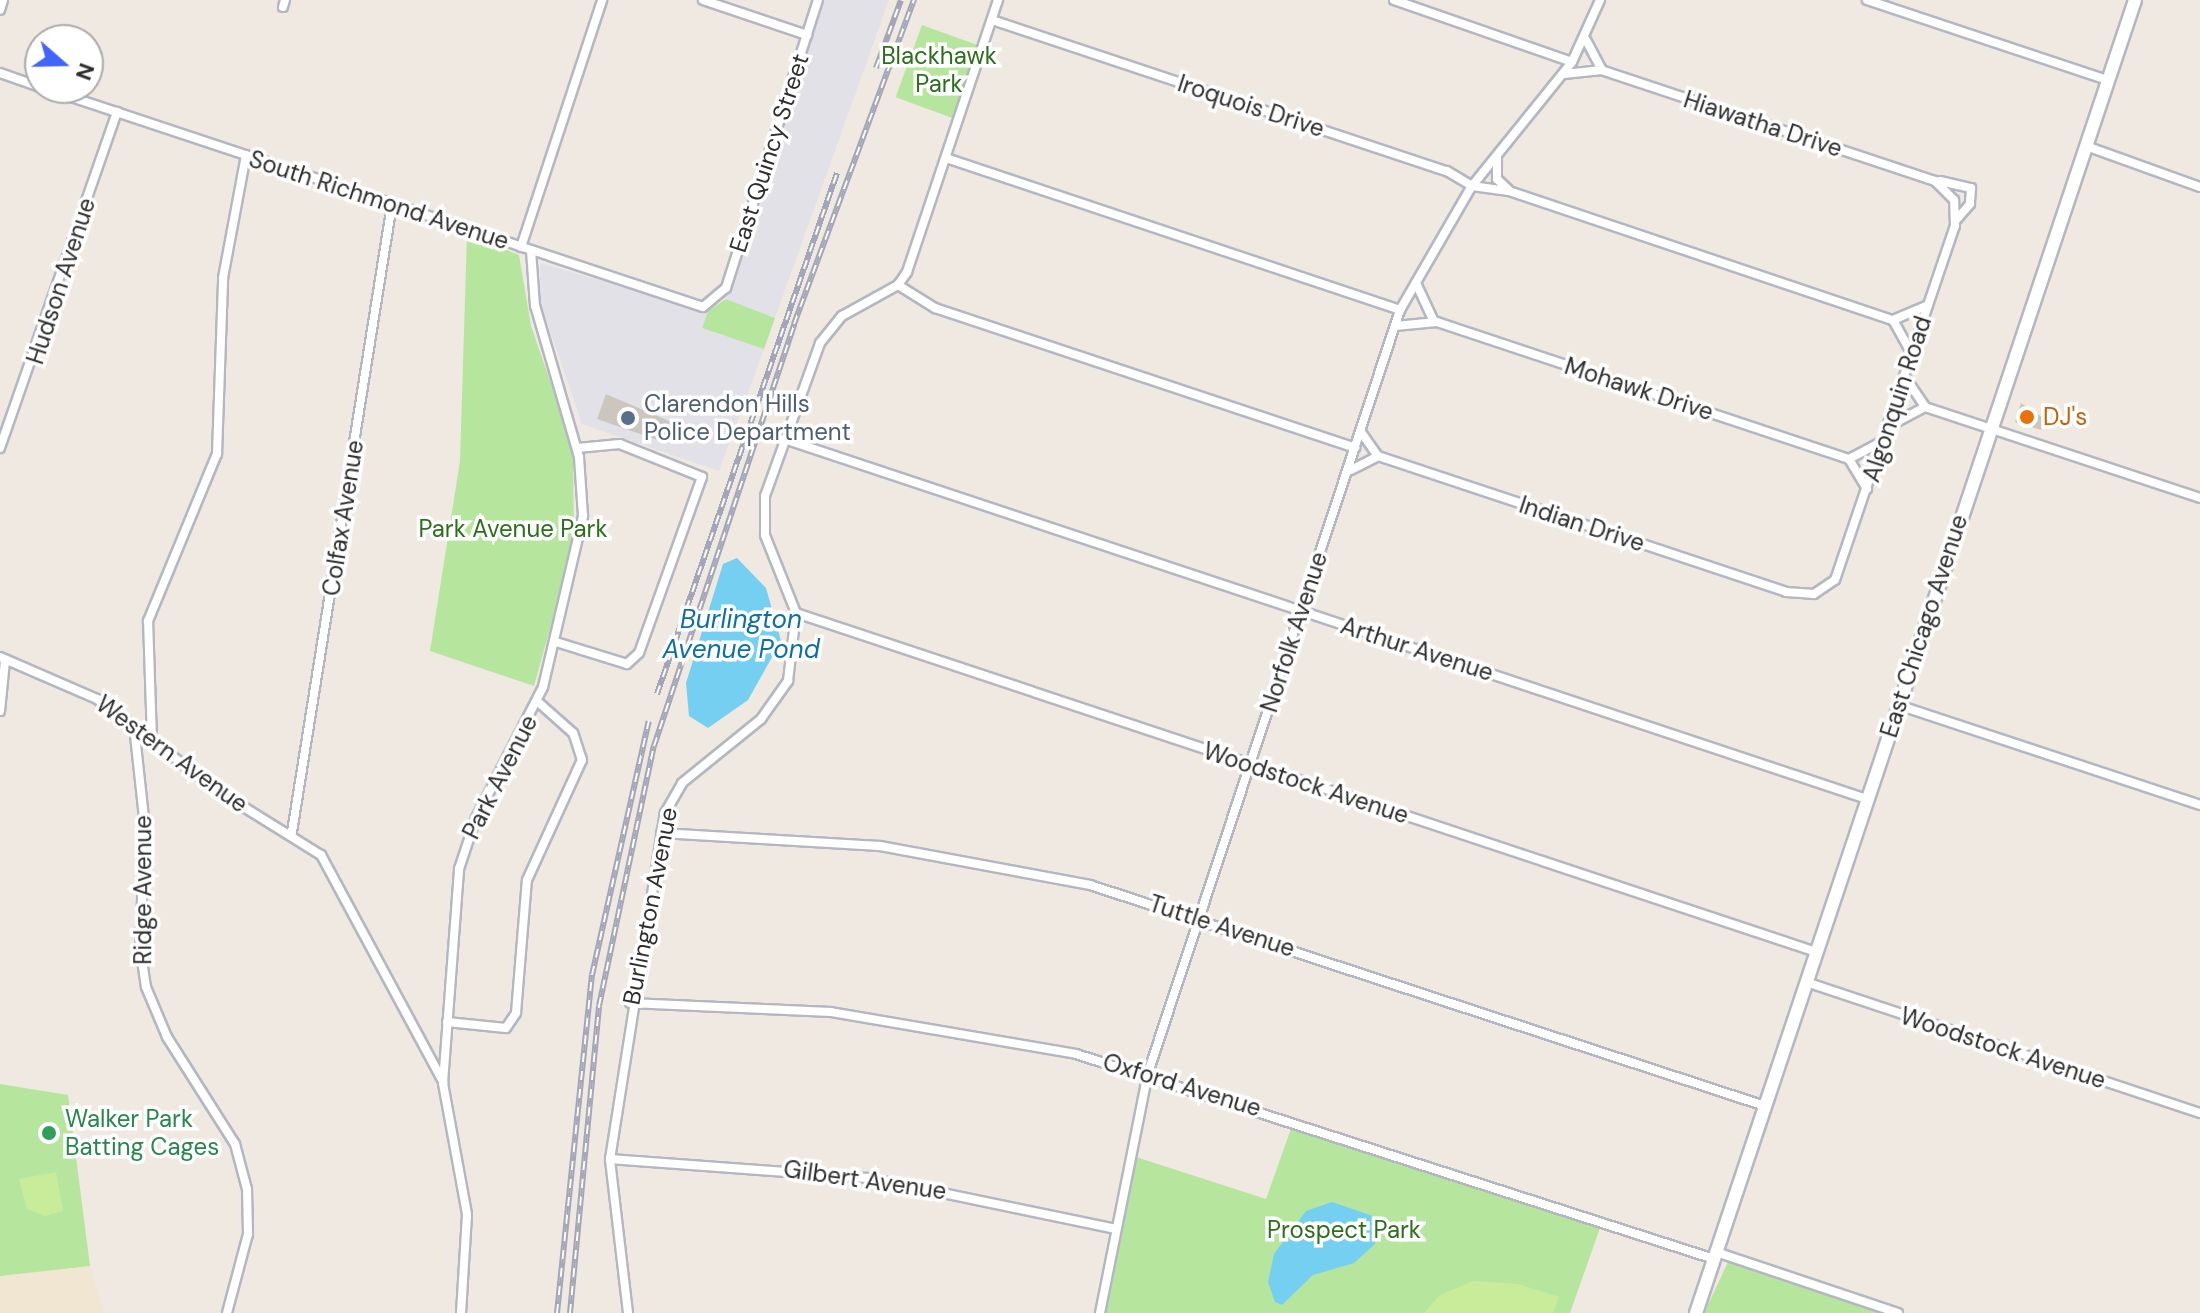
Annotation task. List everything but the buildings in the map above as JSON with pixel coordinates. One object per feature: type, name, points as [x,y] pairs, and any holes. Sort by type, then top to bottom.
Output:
[{"type":"main road","name":"East Chicago Avenue","points":[[1696,1313],[1989,429],[2135,0]]},
{"type":"street","points":[[0,10],[3,0]]},
{"type":"street","points":[[521,247],[602,0]]},
{"type":"street","points":[[703,0],[807,35]]},
{"type":"street","name":"East Quincy Street","points":[[714,303],[731,274],[818,0]]},
{"type":"street","points":[[998,0],[949,159],[898,285],[935,308],[1355,448]]},
{"type":"street","points":[[1394,0],[1572,62]]},
{"type":"street","name":"Norfolk Avenue","points":[[1100,1313],[1148,1073],[1400,310],[1472,186],[1572,62],[1586,38],[1600,0]]},
{"type":"street","points":[[1867,0],[2108,80]]},
{"type":"street","name":"Iroquois Drive","points":[[992,20],[1447,171],[1472,186],[1509,191],[1893,320]]},
{"type":"street","points":[[1586,38],[1602,70]]},
{"type":"street","name":"Hiawatha Drive","points":[[1563,75],[1602,70],[1935,181],[1954,200]]},
{"type":"street","name":"South Richmond Avenue","points":[[0,73],[24,81]]},
{"type":"street","name":"South Richmond Avenue","points":[[93,104],[691,305],[714,303]]},
{"type":"street","name":"Hudson Avenue","points":[[0,448],[117,112]]},
{"type":"street","points":[[2086,146],[2200,187]]},
{"type":"street","points":[[1500,151],[1497,179],[1509,191]]},
{"type":"street","points":[[152,740],[147,630],[217,454],[223,278],[246,155]]},
{"type":"street","points":[[949,159],[1400,310]]},
{"type":"street","points":[[1935,181],[1971,188],[1970,204],[1957,219]]},
{"type":"street","name":"Algonquin Road","points":[[1821,591],[1839,573],[1957,219],[1954,200]]},
{"type":"street","name":"Colfax Avenue","points":[[292,832],[392,204]]},
{"type":"street","name":"Park Avenue","points":[[461,1313],[467,1214],[443,1083],[462,855],[537,701],[556,642],[581,535],[577,448],[535,306],[531,250]]},
{"type":"street","points":[[1416,278],[1417,297],[1437,322]]},
{"type":"street","name":"Burlington Avenue","points":[[628,1313],[610,1159],[630,1003],[661,833],[682,783],[781,695],[795,660],[796,613],[762,522],[784,439],[812,359],[832,326],[898,285]]},
{"type":"street","points":[[1912,355],[1893,320],[1929,304]]},
{"type":"street","name":"Mohawk Drive","points":[[1395,326],[1437,322],[1849,459]]},
{"type":"street","points":[[1905,376],[1925,407],[2200,498]]},
{"type":"street","points":[[1889,426],[1925,407]]},
{"type":"street","points":[[1347,473],[1378,456],[1361,430]]},
{"type":"street","name":"Arthur Avenue","points":[[784,439],[1867,799]]},
{"type":"street","points":[[1867,489],[1849,459],[1884,440]]},
{"type":"street","points":[[556,642],[627,664],[639,653],[702,477],[620,444],[577,448]]},
{"type":"street","name":"Indian Drive","points":[[1378,456],[1786,592],[1821,591]]},
{"type":"street","name":"Woodstock Avenue","points":[[796,613],[1816,952]]},
{"type":"street","points":[[0,711],[2,659]]},
{"type":"street","name":"Western Avenue","points":[[2,659],[89,694],[230,799],[292,832],[335,872],[443,1083]]},
{"type":"street","points":[[447,1022],[506,1028],[516,1013],[527,880],[582,760],[573,733],[537,701]]},
{"type":"street","points":[[1898,705],[2200,805]]},
{"type":"street","name":"Ridge Avenue","points":[[134,726],[144,811],[140,947],[146,987],[167,1037],[235,1144],[247,1189],[248,1234],[227,1313]]},
{"type":"street","name":"Tuttle Avenue","points":[[661,833],[934,854],[1090,885],[1199,918],[1765,1106]]},
{"type":"street","name":"Woodstock Avenue","points":[[1806,982],[2200,1113]]},
{"type":"street","name":"Oxford Avenue","points":[[630,1003],[894,1020],[1148,1073],[1898,1313]]},
{"type":"street","name":"Gilbert Avenue","points":[[610,1159],[870,1178],[1116,1229]]},
{"type":"shaded area","points":[[823,0],[889,0],[775,318],[726,299]]},
{"type":"shaded area","points":[[540,263],[708,311],[702,328],[764,349],[719,471],[582,424],[540,301]]},
{"type":"shaded area","points":[[45,1266],[90,1266],[104,1313],[0,1313],[0,1276]]},
{"type":"green space","name":"Blackhawk Park","points":[[922,25],[979,46],[953,118],[896,97]]},
{"type":"green space","name":"Park Avenue Park","points":[[467,234],[519,255],[531,326],[573,447],[574,542],[534,686],[430,651],[460,461]]},
{"type":"green space","points":[[726,299],[775,318],[764,349],[702,328],[708,311]]},
{"type":"green space","points":[[0,1084],[68,1095],[90,1266],[0,1276]]},
{"type":"green space","name":"Prospect Park","points":[[1292,1126],[1600,1228],[1570,1313],[1106,1313],[1136,1157],[1266,1199]]},
{"type":"green space","points":[[56,1172],[63,1211],[45,1216],[27,1209],[19,1179]]},
{"type":"green space","points":[[1728,1262],[1732,1263],[1882,1313],[1704,1313]]},
{"type":"green space","points":[[1473,1281],[1518,1284],[1559,1297],[1553,1313],[1424,1313],[1440,1295]]},
{"type":"water","name":"Burlington Avenue Pond","points":[[737,558],[766,588],[781,641],[748,700],[708,728],[689,716],[686,683],[723,564]]},
{"type":"water","points":[[1332,1202],[1373,1216],[1375,1244],[1354,1263],[1313,1275],[1282,1305],[1275,1302],[1268,1282],[1274,1254],[1306,1211]]},
{"type":"railway","points":[[876,68],[901,0]]},
{"type":"railway","points":[[570,1313],[599,1006],[654,746],[794,324],[914,0]]},
{"type":"railway","points":[[657,694],[837,173]]},
{"type":"railway","points":[[557,1313],[592,975],[649,721]]},
{"type":"place","name":"DJ's","points":[[2027,417]]},
{"type":"place","name":"Clarendon Hills Police Department","points":[[628,418]]},
{"type":"place","name":"Walker Park Batting Cages","points":[[49,1133]]}]
